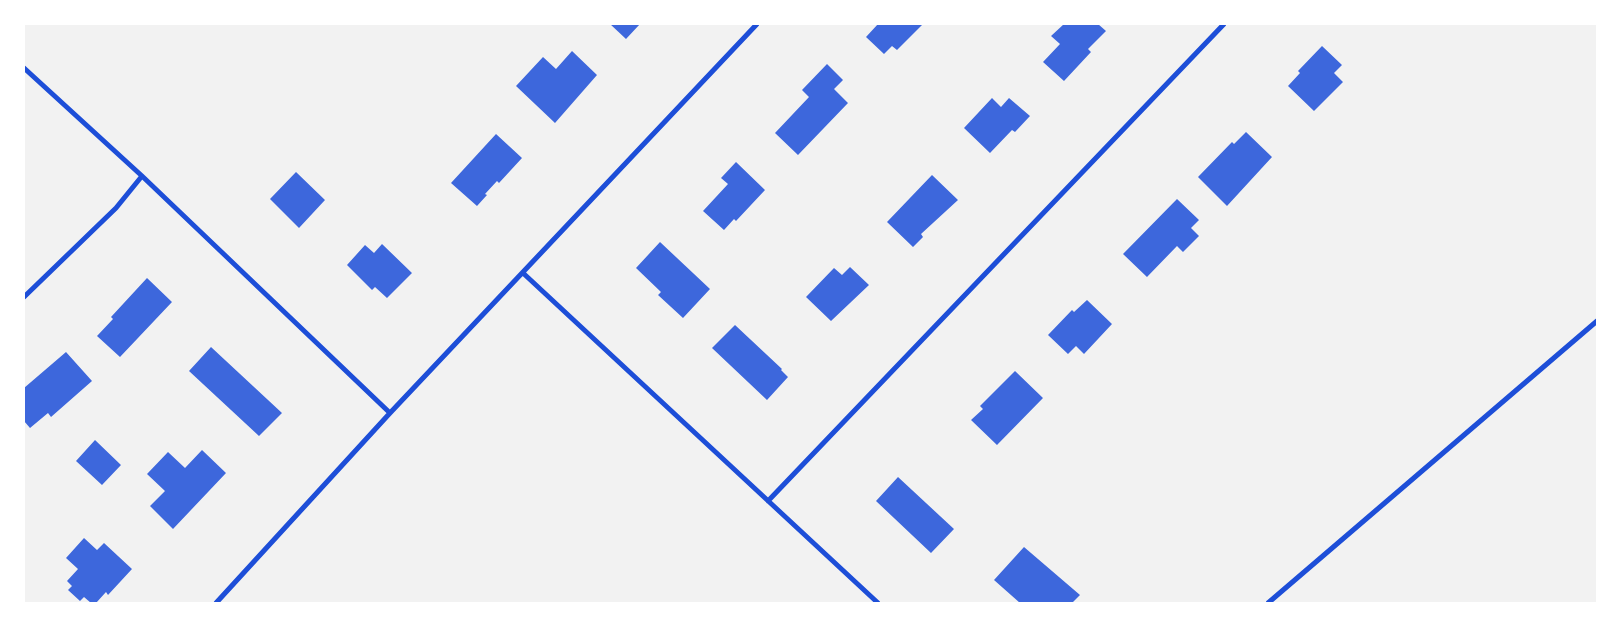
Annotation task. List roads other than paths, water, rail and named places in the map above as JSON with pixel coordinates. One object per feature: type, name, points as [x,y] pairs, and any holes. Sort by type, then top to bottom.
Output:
[{"type":"street","points":[[216,603],[390,413],[757,24]]},
{"type":"street","points":[[768,501],[1224,24]]},
{"type":"street","points":[[24,68],[142,176],[390,413]]},
{"type":"street","points":[[24,297],[116,208],[142,176]]},
{"type":"street","points":[[523,273],[878,603]]},
{"type":"street","points":[[1268,603],[1597,321]]}]
